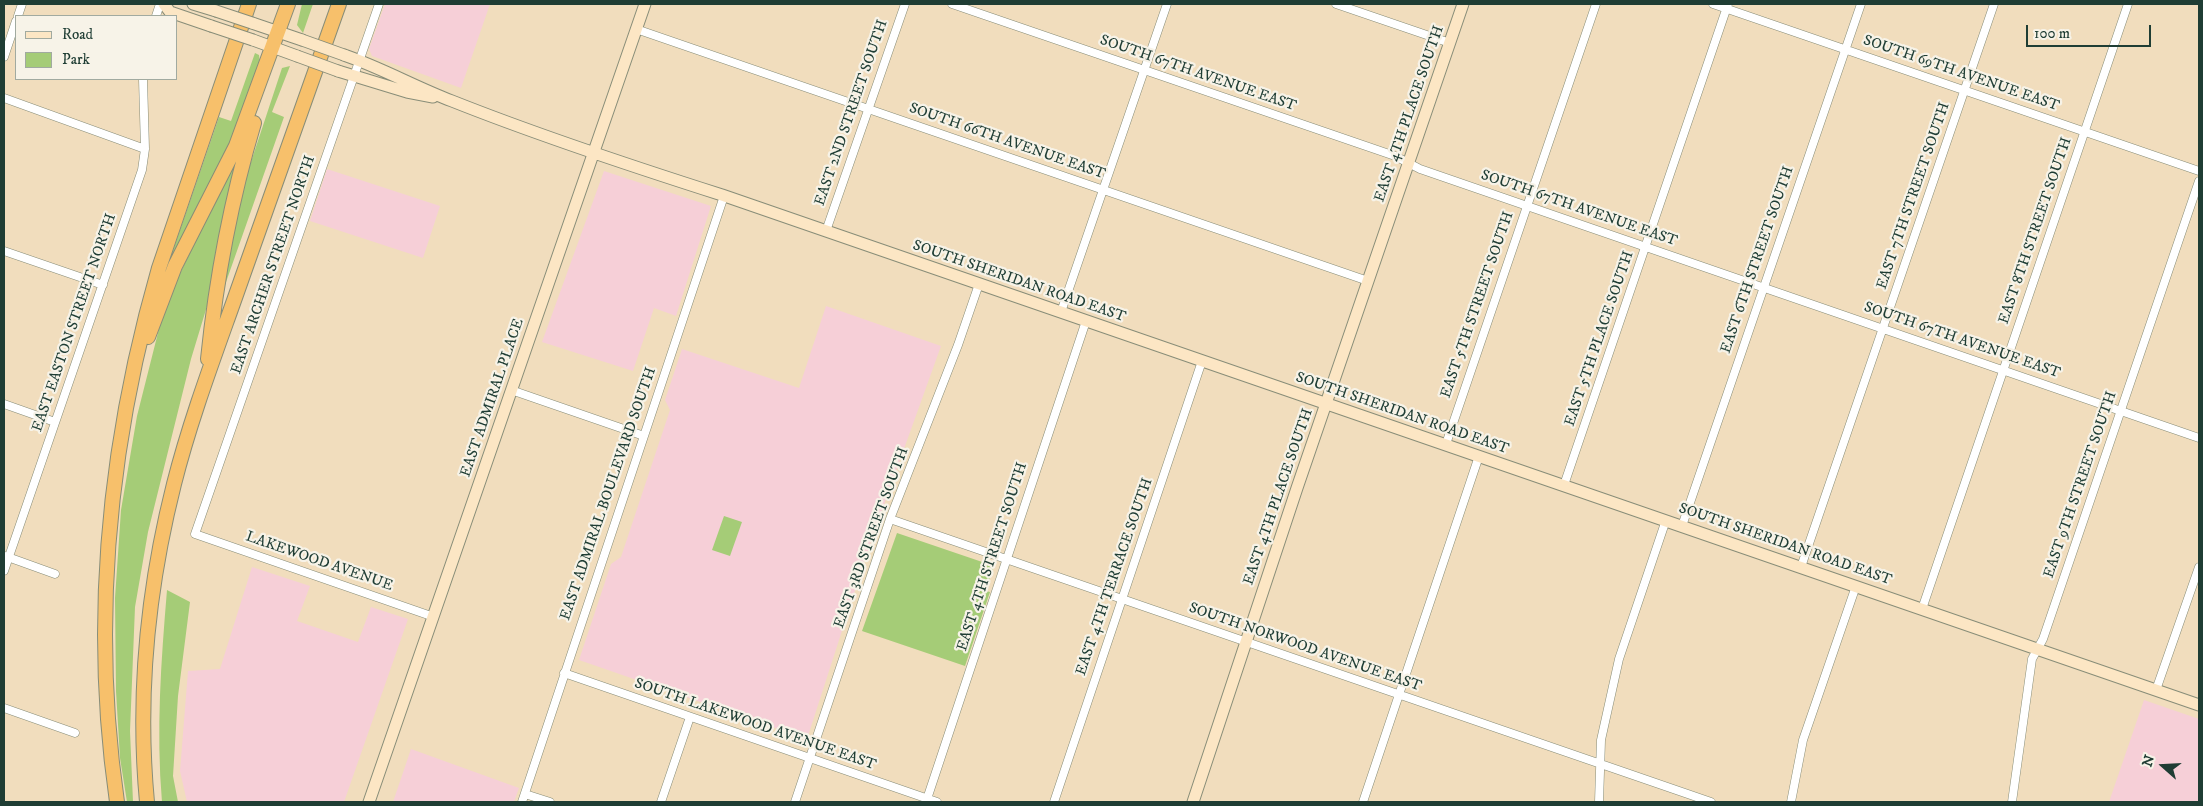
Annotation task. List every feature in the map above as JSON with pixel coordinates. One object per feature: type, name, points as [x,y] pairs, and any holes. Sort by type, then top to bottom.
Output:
[{"type":"highway","points":[[117,802],[110,755],[106,693],[106,575],[115,469],[127,394],[146,310],[158,268],[249,4]]},
{"type":"highway","points":[[205,382],[214,304],[238,179],[288,4]]},
{"type":"highway","points":[[281,33],[296,4]]},
{"type":"highway","points":[[147,802],[144,713],[146,659],[160,548],[174,484],[205,382],[339,4]]},
{"type":"highway","points":[[127,394],[165,288],[236,146],[276,48]]},
{"type":"main road","points":[[162,4],[170,12],[338,71],[407,92],[449,100]]},
{"type":"main road","points":[[193,4],[359,60],[392,73],[449,100]]},
{"type":"main road","name":"EAST ADMIRAL PLACE","points":[[369,802],[645,4]]},
{"type":"main road","name":"EAST 4TH PLACE SOUTH","points":[[1193,802],[1463,4]]},
{"type":"main road","name":"SOUTH SHERIDAN ROAD EAST","points":[[449,100],[525,130],[826,231],[2199,705]]},
{"type":"street","name":"EAST ARCHER STREET NORTH","points":[[195,534],[379,4]]},
{"type":"street","name":"EAST 2ND STREET SOUTH","points":[[826,231],[905,4]]},
{"type":"street","name":"SOUTH 67TH AVENUE EAST","points":[[952,4],[1395,156],[1420,169],[1526,206],[2199,438]]},
{"type":"street","points":[[1061,312],[1167,4]]},
{"type":"street","points":[[1336,4],[1450,43]]},
{"type":"street","name":"EAST 5TH STREET SOUTH","points":[[1446,444],[1596,4]]},
{"type":"street","name":"SOUTH 69TH AVENUE EAST","points":[[1713,4],[1728,6],[1845,49],[2199,170]]},
{"type":"street","name":"EAST 6TH STREET SOUTH","points":[[1682,526],[1860,4]]},
{"type":"street","name":"EAST 7TH STREET SOUTH","points":[[1800,567],[1994,4]]},
{"type":"street","name":"EAST 8TH STREET SOUTH","points":[[1922,609],[2128,4]]},
{"type":"street","name":"EAST 5TH PLACE SOUTH","points":[[1564,485],[1728,6]]},
{"type":"street","points":[[4,57],[15,24]]},
{"type":"street","name":"SOUTH 66TH AVENUE EAST","points":[[636,29],[1368,281]]},
{"type":"street","name":"EAST EASTON STREET NORTH","points":[[4,570],[6,557],[142,170],[145,149],[143,80]]},
{"type":"street","points":[[4,98],[145,149]]},
{"type":"street","name":"EAST 9TH STREET SOUTH","points":[[2012,802],[2032,659],[2043,640],[2199,181]]},
{"type":"street","name":"EAST ADMIRAL BOULEVARD SOUTH","points":[[522,802],[724,196]]},
{"type":"street","points":[[4,251],[103,285]]},
{"type":"street","name":"EAST 3RD STREET SOUTH","points":[[796,802],[890,520],[958,345],[979,284]]},
{"type":"street","name":"EAST 4TH STREET SOUTH","points":[[926,800],[1086,321]]},
{"type":"street","name":"EAST 4TH TERRACE SOUTH","points":[[1054,802],[1202,361]]},
{"type":"street","points":[[511,390],[644,436]]},
{"type":"street","points":[[4,404],[55,422]]},
{"type":"street","points":[[1363,802],[1479,456]]},
{"type":"street","name":"SOUTH NORWOOD AVENUE EAST","points":[[890,520],[1711,802]]},
{"type":"street","points":[[1599,802],[1601,740],[1618,659],[1666,520]]},
{"type":"street","name":"LAKEWOOD AVENUE","points":[[195,534],[434,617]]},
{"type":"street","points":[[6,557],[55,574]]},
{"type":"street","points":[[2156,690],[2199,567]]},
{"type":"street","points":[[1790,802],[1803,740],[1856,586]]},
{"type":"street","name":"SOUTH LAKEWOOD AVENUE EAST","points":[[564,673],[926,800],[937,802]]},
{"type":"street","points":[[4,708],[75,733]]},
{"type":"street","points":[[661,802],[690,716]]},
{"type":"street","points":[[525,794],[550,802]]},
{"type":"shaded area","points":[[385,4],[490,4],[461,88],[372,56],[369,49]]},
{"type":"shaded area","points":[[327,169],[440,206],[423,258],[310,221]]},
{"type":"shaded area","points":[[604,171],[711,206],[676,316],[654,308],[633,371],[542,342]]},
{"type":"shaded area","points":[[826,306],[941,346],[873,535],[807,739],[579,660],[611,564],[621,557],[670,410],[665,400],[682,349],[799,388]]},
{"type":"shaded area","points":[[252,567],[310,586],[297,621],[358,642],[371,607],[408,619],[344,802],[187,802],[180,771],[188,671],[220,669]]},
{"type":"shaded area","points":[[2144,700],[2199,719],[2199,802],[2109,802]]},
{"type":"shaded area","points":[[411,749],[519,788],[514,802],[393,802]]},
{"type":"green space","points":[[302,4],[313,4],[303,33],[297,25]]},
{"type":"green space","points":[[255,53],[259,55],[260,63],[226,154],[172,264],[169,262],[219,117],[231,121]]},
{"type":"green space","points":[[290,66],[272,112],[284,117],[225,285],[221,285],[246,177],[282,68]]},
{"type":"green space","points":[[236,156],[238,161],[211,293],[191,359],[148,532],[135,607],[130,731],[133,802],[127,802],[120,758],[116,691],[115,598],[121,510],[137,416],[165,305]]},
{"type":"green space","points":[[724,516],[742,522],[730,556],[712,550]]},
{"type":"green space","points":[[897,533],[994,566],[986,591],[990,592],[965,666],[862,631]]},
{"type":"green space","points":[[167,590],[190,602],[178,696],[173,776],[178,802],[162,802],[160,775],[160,696]]}]
